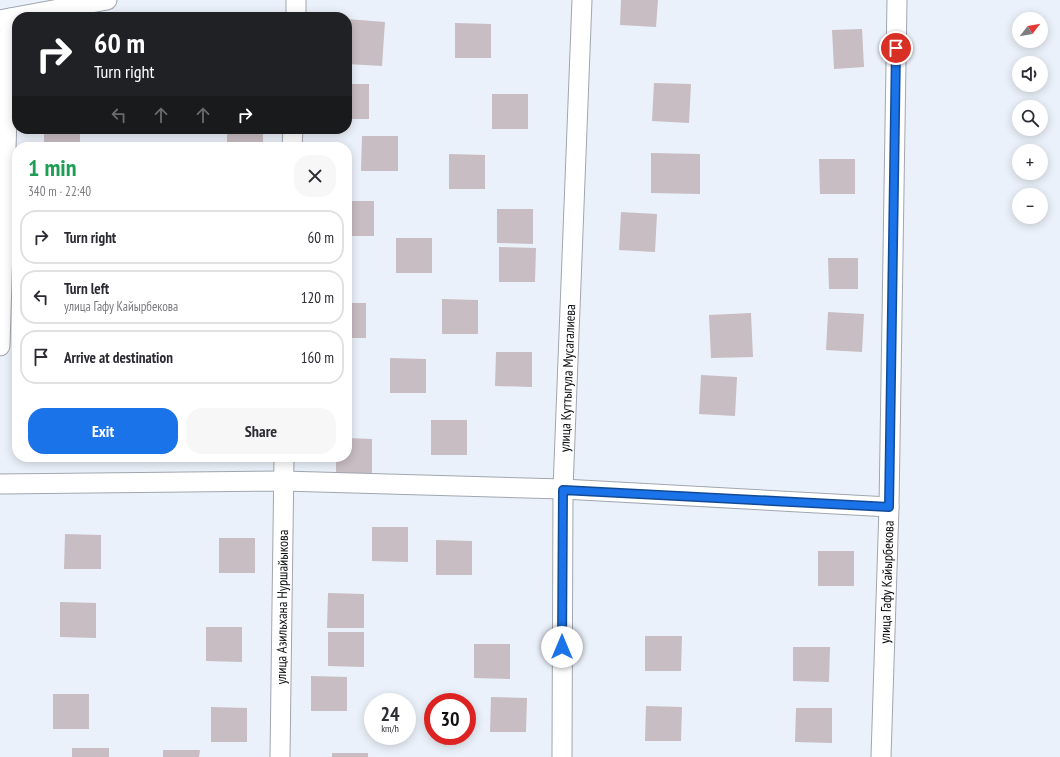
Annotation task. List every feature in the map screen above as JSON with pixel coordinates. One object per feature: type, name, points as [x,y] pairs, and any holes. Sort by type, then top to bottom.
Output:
[{"type":"street","points":[[43,12],[107,0]]},
{"type":"street","points":[[296,0],[296,12]]},
{"type":"street","name":"улица Куттыгула Мусагалиева","points":[[562,757],[563,490],[582,0]]},
{"type":"street","name":"улица Гафу Кайырбекова","points":[[881,757],[889,507],[897,0]]},
{"type":"street","points":[[0,346],[5,19]]},
{"type":"street","name":"улица Азильхана Нуршайыкова","points":[[280,757],[284,462]]},
{"type":"street","points":[[0,484],[283,481],[563,490],[889,507]]},
{"type":"building","points":[[621,0],[658,0],[656,27],[620,25]]},
{"type":"building","points":[[352,19],[385,22],[382,66],[352,64]]},
{"type":"building","points":[[455,23],[491,24],[491,58],[455,58]]},
{"type":"building","points":[[862,29],[864,67],[834,69],[832,30]]},
{"type":"building","points":[[654,83],[691,84],[689,123],[652,121]]},
{"type":"building","points":[[352,84],[369,84],[369,119],[352,119]]},
{"type":"building","points":[[492,94],[528,94],[528,129],[492,129]]},
{"type":"building","points":[[44,134],[80,134],[80,142],[44,142]]},
{"type":"building","points":[[227,134],[263,134],[263,142],[227,142]]},
{"type":"building","points":[[362,136],[398,136],[398,171],[361,171]]},
{"type":"building","points":[[651,153],[700,154],[700,194],[651,193]]},
{"type":"building","points":[[449,154],[485,155],[485,189],[449,189]]},
{"type":"building","points":[[819,159],[855,159],[855,194],[820,194]]},
{"type":"building","points":[[352,201],[374,201],[374,236],[352,236]]},
{"type":"building","points":[[497,209],[533,209],[533,244],[497,243]]},
{"type":"building","points":[[621,212],[657,214],[655,252],[619,250]]},
{"type":"building","points":[[396,238],[432,238],[432,273],[396,273]]},
{"type":"building","points":[[499,247],[536,248],[535,282],[499,282]]},
{"type":"building","points":[[828,258],[858,258],[858,289],[829,289]]},
{"type":"building","points":[[442,299],[478,300],[478,334],[442,334]]},
{"type":"building","points":[[352,303],[366,303],[366,338],[352,338]]},
{"type":"building","points":[[828,312],[864,314],[862,352],[826,350]]},
{"type":"building","points":[[751,313],[753,357],[711,358],[709,315]]},
{"type":"building","points":[[496,352],[532,352],[532,387],[495,386]]},
{"type":"building","points":[[390,358],[426,359],[426,393],[390,393]]},
{"type":"building","points":[[701,375],[737,377],[735,416],[699,414]]},
{"type":"building","points":[[431,420],[467,420],[467,455],[431,455]]},
{"type":"building","points":[[352,438],[372,439],[372,473],[336,473],[336,462],[352,462]]},
{"type":"building","points":[[372,527],[408,527],[408,562],[372,561]]},
{"type":"building","points":[[65,534],[101,535],[101,569],[64,569]]},
{"type":"building","points":[[219,538],[255,538],[255,573],[219,573]]},
{"type":"building","points":[[436,540],[472,541],[472,575],[436,575]]},
{"type":"building","points":[[818,551],[854,551],[854,586],[818,586]]},
{"type":"building","points":[[328,593],[364,594],[364,628],[327,628]]},
{"type":"building","points":[[60,602],[96,603],[96,638],[60,637]]},
{"type":"building","points":[[206,627],[242,627],[242,662],[206,661]]},
{"type":"building","points":[[328,632],[364,632],[364,667],[328,666]]},
{"type":"building","points":[[645,636],[682,636],[681,671],[645,671]]},
{"type":"building","points":[[474,644],[510,644],[510,679],[474,678]]},
{"type":"building","points":[[793,647],[830,647],[829,682],[793,681]]},
{"type":"building","points":[[311,676],[347,677],[347,711],[311,711]]},
{"type":"building","points":[[53,694],[89,694],[89,729],[53,729]]},
{"type":"building","points":[[491,697],[527,698],[526,732],[490,732]]},
{"type":"building","points":[[646,706],[682,707],[681,741],[645,741]]},
{"type":"building","points":[[211,707],[247,708],[247,742],[211,742]]},
{"type":"building","points":[[796,708],[832,708],[832,743],[795,742]]},
{"type":"building","points":[[72,748],[109,748],[109,757],[72,757]]},
{"type":"building","points":[[163,750],[200,750],[199,757],[163,757]]},
{"type":"building","points":[[332,753],[368,753],[368,757],[332,757]]},
{"type":"route","points":[[562,647],[563,490],[889,507],[896,48]]}]
